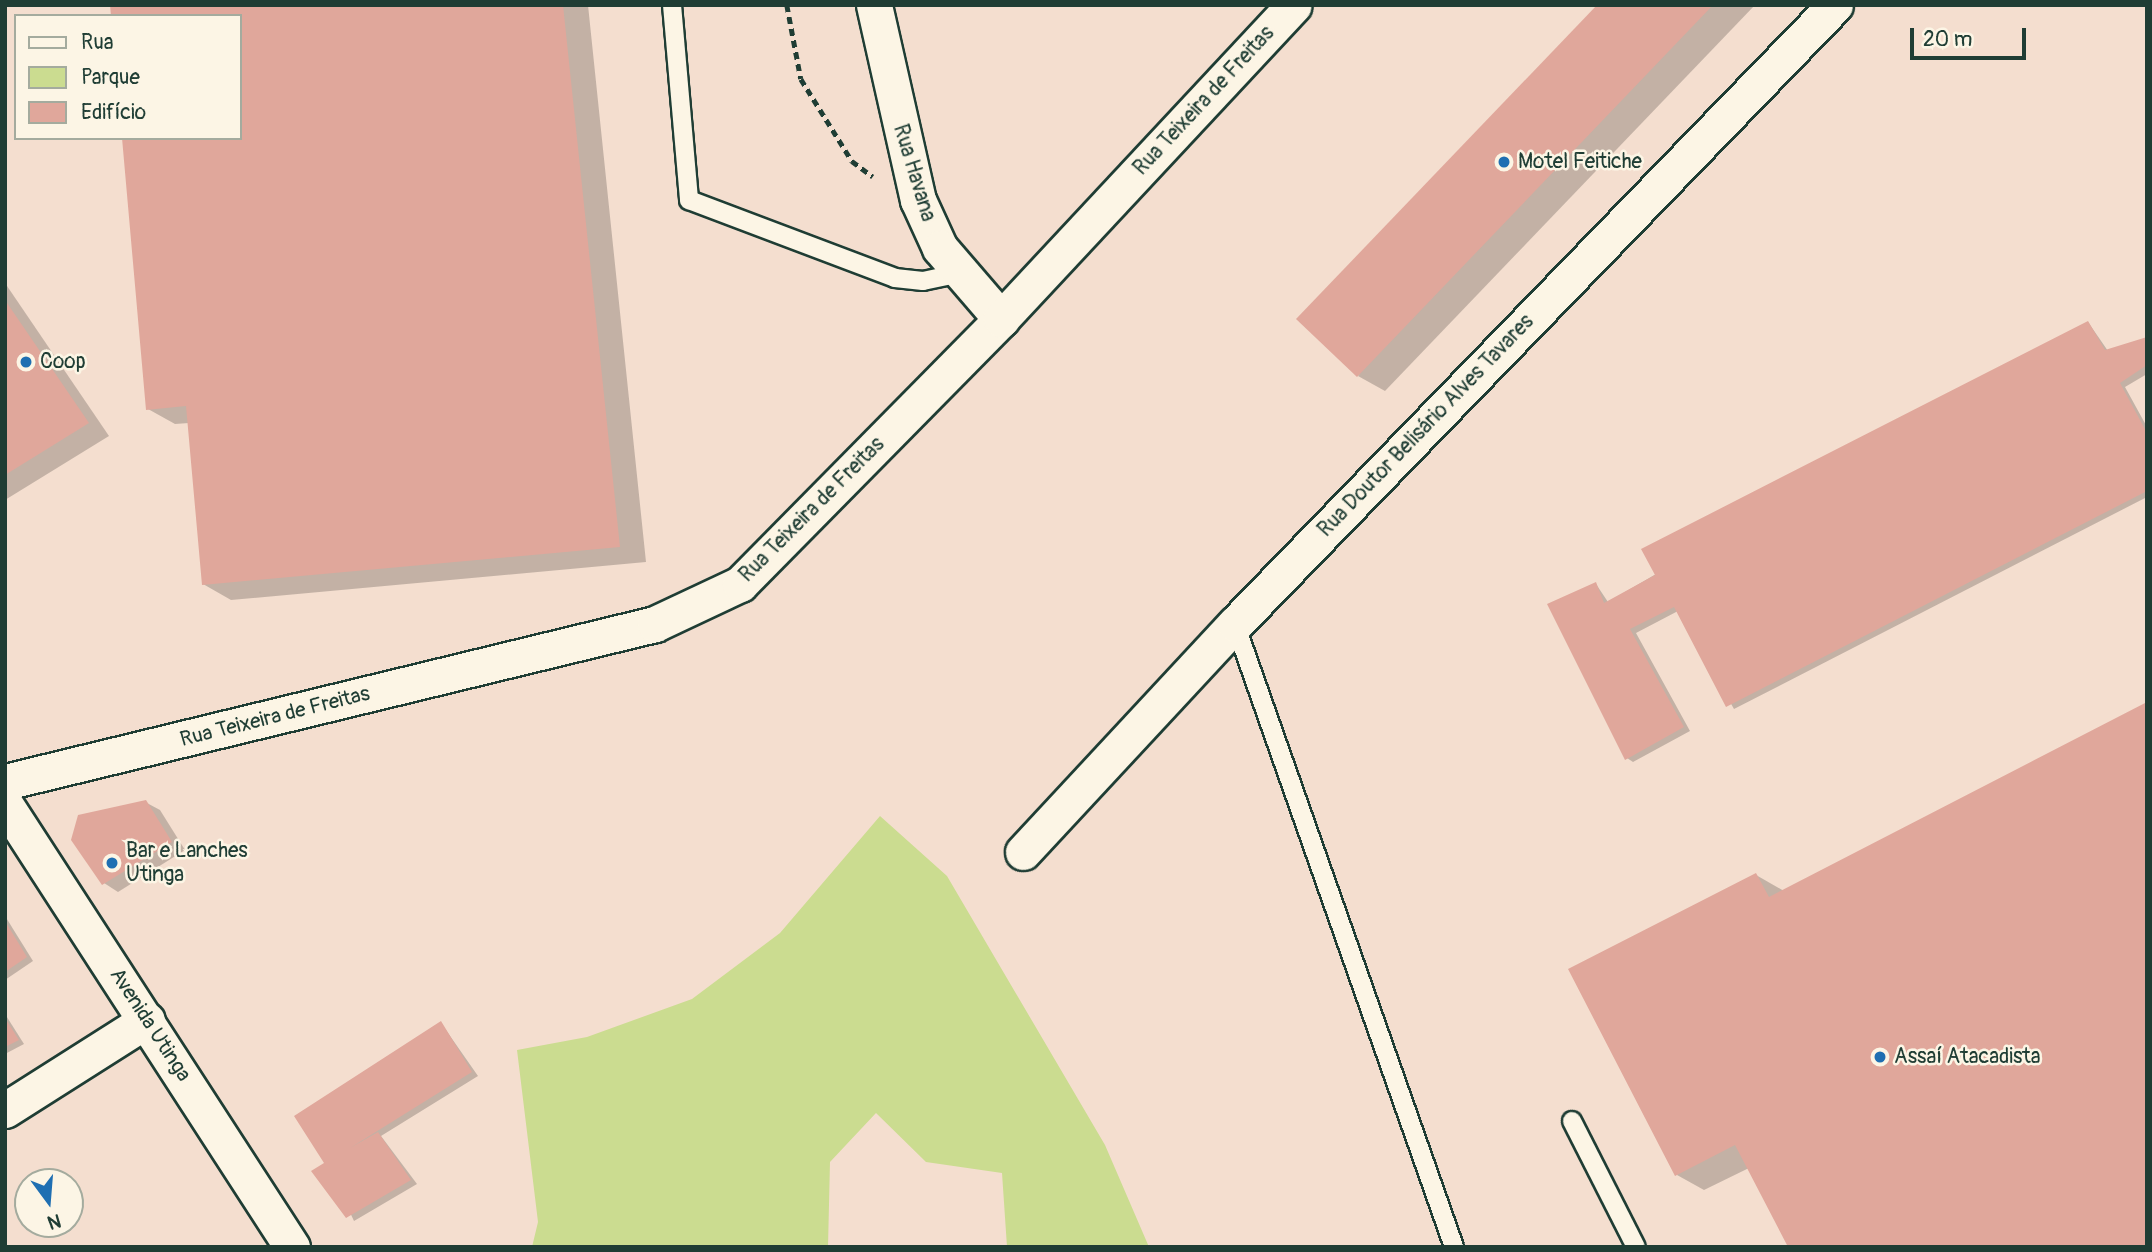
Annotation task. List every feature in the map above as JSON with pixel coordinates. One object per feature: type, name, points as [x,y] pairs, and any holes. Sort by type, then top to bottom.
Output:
[{"type":"street","name":"Rua Havana","points":[[874,5],[918,200],[940,248],[1001,319]]},
{"type":"street","name":"Rua Teixeira de Freitas","points":[[5,782],[700,608],[740,584],[1001,319],[1293,5]]},
{"type":"street","name":"Rua Doutor Belisário Alves Tavares","points":[[1023,852],[1235,624],[1835,5]]},
{"type":"street","name":"Avenida Utinga","points":[[5,804],[292,1247]]},
{"type":"street","points":[[5,1110],[147,1020]]},
{"type":"lane","points":[[672,5],[689,200],[895,278],[923,281],[961,273]]},
{"type":"lane","points":[[1235,624],[1454,1247]]},
{"type":"lane","points":[[1573,1121],[1636,1247]]},
{"type":"path","points":[[787,5],[801,79],[852,161],[896,195],[918,200]]},
{"type":"green space","points":[[880,816],[947,876],[1105,1145],[1149,1247],[1007,1247],[1002,1173],[926,1162],[876,1113],[830,1162],[828,1247],[532,1247],[538,1222],[517,1050],[587,1037],[692,999],[780,933]]},
{"type":"building","points":[[110,5],[563,5],[620,547],[202,585],[186,406],[146,410],[122,140],[242,140],[242,14],[111,14]]},
{"type":"building","name":"Motel Feitiche","points":[[1597,5],[1713,5],[1357,377],[1296,319]]},
{"type":"building","name":"Coop","points":[[5,300],[89,423],[5,475]]},
{"type":"building","points":[[2088,321],[2105,350],[2147,337],[2147,365],[2120,383],[2147,433],[2147,491],[1726,707],[1674,607],[1630,629],[1684,727],[1625,760],[1547,604],[1596,582],[1604,603],[1655,575],[1641,549]]},
{"type":"building","name":"Assaí Atacadista","points":[[2147,702],[2147,1247],[1788,1247],[1735,1145],[1675,1176],[1568,969],[1756,873],[1769,897]]},
{"type":"building","name":"Bar e Lanches Utinga","points":[[146,800],[172,842],[102,885],[71,840],[78,815]]},
{"type":"building","points":[[5,921],[27,957],[5,972]]},
{"type":"building","points":[[5,1018],[19,1040],[5,1047]]},
{"type":"building","points":[[441,1021],[472,1072],[350,1148],[378,1132],[411,1180],[346,1218],[311,1171],[324,1163],[294,1116]]},
{"type":"place","name":"Motel Feitiche","points":[[1504,162]]},
{"type":"place","name":"Coop","points":[[26,362]]},
{"type":"place","name":"Bar e Lanches Utinga","points":[[112,863]]},
{"type":"place","name":"Assaí Atacadista","points":[[1880,1057]]}]
